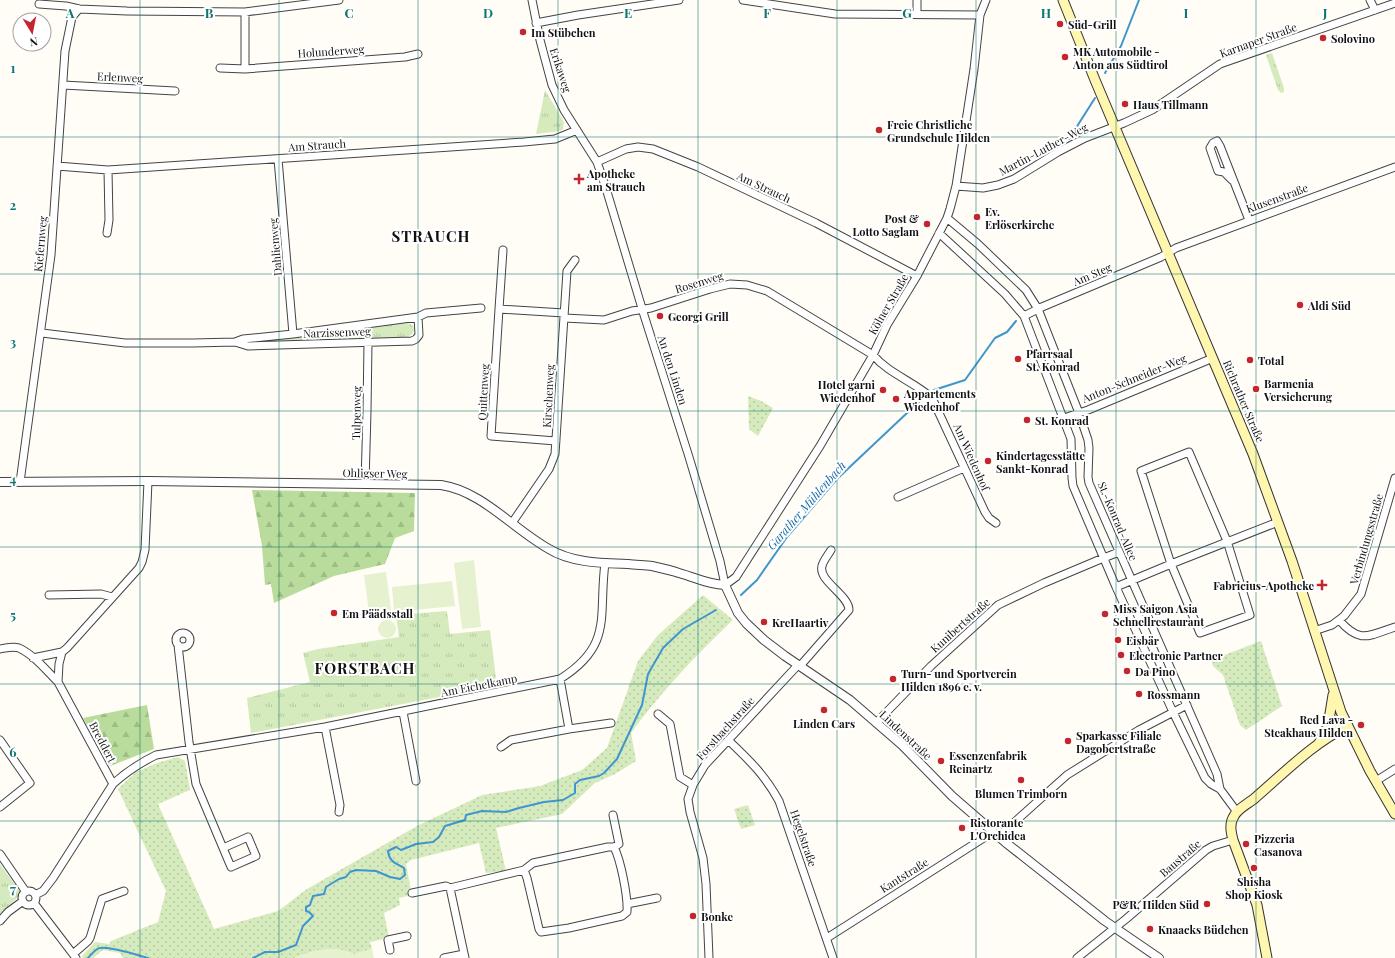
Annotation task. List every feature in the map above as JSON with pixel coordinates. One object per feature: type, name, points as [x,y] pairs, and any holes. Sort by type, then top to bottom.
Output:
[{"type":"main road","name":"Richrather Straße","points":[[1063,0],[1253,454],[1278,522],[1334,691],[1348,726],[1376,781],[1395,814]]},
{"type":"main road","points":[[1319,743],[1328,726],[1334,691]]},
{"type":"main road","points":[[1328,726],[1338,723],[1348,726]]},
{"type":"main road","points":[[1267,958],[1257,905],[1233,840],[1231,825],[1234,816],[1236,812],[1251,802],[1319,743],[1348,726]]},
{"type":"street","points":[[39,4],[70,6],[79,9],[162,12],[245,12],[339,0]]},
{"type":"street","name":"Erikaweg","points":[[532,0],[536,23],[552,85],[564,110],[597,162]]},
{"type":"street","points":[[536,23],[578,15],[679,0]]},
{"type":"street","points":[[743,0],[835,14],[980,15]]},
{"type":"street","points":[[917,0],[917,14]]},
{"type":"street","name":"Kölner Straße","points":[[725,584],[736,577],[820,446],[917,276],[946,218],[956,186],[974,69],[980,15],[986,0]]},
{"type":"street","points":[[1370,0],[1375,10]]},
{"type":"street","name":"Karnaper Straße","points":[[1115,126],[1152,110],[1220,64],[1395,3]]},
{"type":"street","name":"Kiefernweg","points":[[20,482],[52,255],[65,51],[72,18],[79,9]]},
{"type":"street","points":[[245,12],[245,68]]},
{"type":"street","name":"Holunderweg","points":[[220,68],[245,68],[405,57],[418,54]]},
{"type":"street","name":"Erlenweg","points":[[63,85],[175,91]]},
{"type":"street","name":"Martin-Luther-Weg","points":[[956,186],[983,188],[998,185],[1014,178],[1085,138],[1115,126]]},
{"type":"street","name":"Am Strauch","points":[[57,166],[108,170],[524,142],[555,138],[577,130]]},
{"type":"street","points":[[1232,180],[1224,172],[1218,171],[1210,148],[1213,143],[1217,141],[1249,220]]},
{"type":"street","name":"Am Strauch","points":[[597,162],[626,149],[638,147],[653,149],[698,168],[816,224],[917,276]]},
{"type":"street","name":"Dahlienweg","points":[[278,158],[293,334]]},
{"type":"street","name":"An den Linden","points":[[597,162],[620,231],[642,310],[689,457],[720,561],[725,584]]},
{"type":"street","name":"Klusenstraße","points":[[1168,252],[1249,220],[1395,168]]},
{"type":"street","points":[[107,233],[109,220],[108,170]]},
{"type":"street","name":"St.-Konrad-Allee","points":[[946,218],[978,244],[1026,290],[1038,309],[1079,413],[1089,444],[1089,483],[1217,774],[1220,790]]},
{"type":"street","name":"St.-Konrad-Allee","points":[[939,233],[1005,294],[1024,316],[1071,439],[1072,482],[1116,587],[1205,778],[1220,790],[1236,812]]},
{"type":"street","name":"Quittenweg","points":[[503,250],[491,436],[556,441]]},
{"type":"street","name":"Am Steg","points":[[1024,316],[1161,257],[1168,252]]},
{"type":"street","name":"Kirschenweg","points":[[512,524],[549,469],[555,454],[567,271],[575,260]]},
{"type":"street","name":"Rosenweg","points":[[564,316],[600,320],[632,311],[650,308],[730,284],[747,285],[767,291],[872,355]]},
{"type":"street","name":"Narzissenweg","points":[[42,333],[125,343],[193,344],[235,342],[243,339],[293,334],[418,317],[426,313],[481,308]]},
{"type":"street","points":[[499,308],[564,316]]},
{"type":"street","name":"Narzissenweg","points":[[235,342],[248,346],[412,341],[419,335],[418,317]]},
{"type":"street","name":"Tulpenweg","points":[[365,484],[368,342]]},
{"type":"street","name":"Am Wiedenhof","points":[[872,355],[882,366],[922,389],[932,398],[985,512],[989,518],[996,523]]},
{"type":"street","name":"Anton-Schneider-Weg","points":[[1064,418],[1213,358]]},
{"type":"street","points":[[1189,452],[1227,541],[1250,615],[1200,633],[1171,564],[1141,471],[1189,452]]},
{"type":"street","points":[[898,497],[964,468]]},
{"type":"street","name":"Verbindungsstraße","points":[[1314,631],[1332,625],[1339,620],[1361,594],[1395,478]]},
{"type":"street","points":[[58,682],[59,664],[62,652],[142,562],[146,550],[148,481]]},
{"type":"street","name":"Ohligser Weg","points":[[0,482],[148,481],[454,486],[480,500],[549,549],[566,557],[605,563],[651,566],[680,573],[713,584],[725,584]]},
{"type":"street","points":[[1116,587],[1227,541],[1278,522]]},
{"type":"street","name":"Forstbachstraße","points":[[709,958],[702,854],[690,812],[688,799],[693,785],[705,765],[849,610],[847,603],[823,574],[822,565],[831,550]]},
{"type":"street","name":"Kunibertstraße","points":[[877,722],[931,666],[998,605],[1044,583],[1119,552]]},
{"type":"street","name":"Am Eichelkamp","points":[[113,784],[142,762],[156,756],[325,727],[560,679],[573,671],[584,661],[594,648],[600,630],[605,563]]},
{"type":"street","name":"Lindenstraße","points":[[725,584],[734,606],[746,623],[764,640],[850,700],[902,744],[952,796],[996,834],[1105,921],[1116,927],[1159,958]]},
{"type":"street","points":[[49,595],[101,594],[112,597]]},
{"type":"street","points":[[1339,620],[1356,635],[1363,637],[1395,627]]},
{"type":"street","points":[[178,645],[190,750],[196,784],[231,867],[256,856],[248,837],[223,848]]},
{"type":"street","points":[[0,649],[9,647],[18,648],[33,658],[58,682]]},
{"type":"street","points":[[33,658],[62,652]]},
{"type":"street","points":[[560,679],[569,729]]},
{"type":"street","name":"Breddert","points":[[58,682],[113,784]]},
{"type":"street","name":"Kantstraße","points":[[827,938],[996,834],[1067,775],[1139,730],[1187,705]]},
{"type":"street","points":[[403,712],[416,781]]},
{"type":"street","points":[[658,714],[670,724],[680,777],[693,785]]},
{"type":"street","points":[[501,747],[512,740],[610,723]]},
{"type":"street","points":[[325,727],[340,805],[339,812]]},
{"type":"street","points":[[0,740],[30,783],[0,807]]},
{"type":"street","name":"Hegelstraße","points":[[728,740],[756,767],[768,782],[779,801],[833,958]]},
{"type":"street","points":[[1376,781],[1395,769]]},
{"type":"street","points":[[35,895],[43,891],[53,878],[113,784]]},
{"type":"street","points":[[412,893],[446,886],[450,888],[524,870],[533,863],[614,847],[619,844],[613,815]]},
{"type":"street","name":"Baustraße","points":[[1077,958],[1171,882],[1206,850],[1213,846],[1233,840]]},
{"type":"street","points":[[524,870],[541,932],[569,928],[622,916],[627,912],[628,904],[614,847]]},
{"type":"street","points":[[0,854],[26,892]]},
{"type":"street","points":[[444,958],[464,956],[450,888]]},
{"type":"street","points":[[34,903],[74,956],[90,938],[102,899],[124,891]]},
{"type":"street","points":[[34,903],[28,905],[23,901],[22,896],[26,892],[32,892],[35,895]]},
{"type":"street","points":[[34,903],[36,900],[35,895]]},
{"type":"street","points":[[628,904],[657,898]]},
{"type":"street","points":[[0,921],[23,901]]},
{"type":"street","points":[[390,950],[388,940],[407,936]]},
{"type":"green space","points":[[1272,53],[1284,88],[1284,92],[1281,93],[1278,90],[1266,55]]},
{"type":"green space","points":[[545,90],[564,122],[563,129],[560,131],[536,134]]},
{"type":"green space","points":[[409,323],[414,328],[414,331],[407,337],[249,343],[249,341],[325,334]]},
{"type":"green space","points":[[748,396],[773,408],[758,436],[749,429]]},
{"type":"green space","points":[[252,490],[415,493],[414,531],[395,538],[385,564],[334,576],[274,603],[271,584],[265,585],[262,546]]},
{"type":"green space","points":[[474,560],[481,627],[462,629],[454,563]]},
{"type":"green space","points":[[386,572],[392,617],[370,620],[364,575]]},
{"type":"green space","points":[[452,581],[455,606],[394,612],[392,587]]},
{"type":"green space","points":[[703,595],[733,620],[679,674],[631,733],[636,761],[615,774],[595,783],[562,814],[496,828],[506,871],[486,873],[479,843],[411,860],[406,864],[412,895],[399,898],[400,905],[384,913],[389,938],[370,942],[372,949],[354,954],[338,949],[330,949],[314,951],[294,958],[123,958],[120,953],[103,950],[93,958],[83,958],[82,956],[95,942],[109,944],[111,941],[158,922],[166,891],[118,789],[136,772],[157,763],[178,757],[185,761],[190,790],[158,804],[214,929],[278,911],[307,889],[417,826],[482,795],[540,786],[582,770],[607,748],[638,661],[657,636]]},
{"type":"green space","points":[[447,611],[450,634],[490,630],[497,686],[251,733],[247,698],[310,682],[303,653],[318,649],[399,637],[396,615]]},
{"type":"green space","points":[[387,620],[393,623],[396,629],[393,635],[387,638],[381,635],[378,629],[381,623]]},
{"type":"green space","points":[[1261,641],[1282,706],[1246,730],[1240,725],[1223,675],[1213,666],[1211,660]]},
{"type":"green space","points":[[147,705],[154,749],[110,766],[83,718]]},
{"type":"green space","points":[[748,805],[755,825],[741,829],[734,809]]},
{"type":"green space","points":[[0,864],[20,892],[17,898],[0,915]]},
{"type":"green space","points":[[338,949],[354,954],[372,949],[374,958],[294,958],[314,951]]},
{"type":"waterway","name":"Garather Mühlenbach","points":[[1105,73],[1121,46],[1139,0]]},
{"type":"waterway","name":"Garather Mühlenbach","points":[[1069,139],[1095,98]]},
{"type":"waterway","name":"Garather Mühlenbach","points":[[934,390],[965,380],[995,338],[1007,332],[1016,321]]},
{"type":"waterway","name":"Garather Mühlenbach","points":[[741,595],[757,580],[787,537],[837,479],[924,397]]},
{"type":"waterway","name":"Garather Mühlenbach","points":[[253,958],[265,952],[278,952],[296,945],[303,926],[313,916],[306,911],[306,907],[310,905],[313,896],[324,894],[326,887],[339,879],[346,877],[350,872],[356,870],[376,871],[390,877],[400,879],[405,875],[404,868],[391,860],[388,851],[396,847],[401,850],[416,844],[433,842],[439,837],[445,826],[465,820],[466,815],[482,811],[506,812],[544,802],[563,800],[575,793],[575,784],[580,780],[599,776],[604,773],[617,759],[642,705],[648,674],[663,648],[683,629],[716,610]]},
{"type":"waterway","name":"Garather Mühlenbach","points":[[88,958],[100,948],[110,948],[148,958]]},
{"type":"place","name":"Süd-Grill","points":[[1060,24]]},
{"type":"place","name":"Im Stübchen","points":[[523,32]]},
{"type":"place","name":"Solovino","points":[[1323,38]]},
{"type":"place","name":"MK Automobile - Anton aus Südtirol","points":[[1065,57]]},
{"type":"place","name":"Haus Tillmann","points":[[1125,104]]},
{"type":"place","name":"Freie Christliche Grundschule Hilden","points":[[879,130]]},
{"type":"place","name":"Apotheke am Strauch","points":[[579,179]]},
{"type":"place","name":"Ev. Erlöserkirche","points":[[977,217]]},
{"type":"place","name":"Post & Lotto Saglam","points":[[927,224]]},
{"type":"place","name":"Aldi Süd","points":[[1300,305]]},
{"type":"place","name":"Georgi Grill","points":[[660,316]]},
{"type":"place","name":"Pfarrsaal St. Konrad","points":[[1018,359]]},
{"type":"place","name":"Total","points":[[1250,360]]},
{"type":"place","name":"Barmenia Versicherung","points":[[1256,389]]},
{"type":"place","name":"Hotel garni Wiedenhof","points":[[883,390]]},
{"type":"place","name":"Appartements Wiedenhof","points":[[896,399]]},
{"type":"place","name":"St. Konrad","points":[[1027,420]]},
{"type":"place","name":"Kindertagesstätte Sankt-Konrad","points":[[988,461]]},
{"type":"place","name":"Fabricius-Apotheke","points":[[1322,585]]},
{"type":"place","name":"Em Päädsstall","points":[[334,613]]},
{"type":"place","name":"Miss Saigon Asia Schnellrestaurant","points":[[1105,614]]},
{"type":"place","name":"KreHaartiv","points":[[764,622]]},
{"type":"place","name":"Eisbär","points":[[1118,640]]},
{"type":"place","name":"Electronic Partner","points":[[1121,655]]},
{"type":"place","name":"Da Pino","points":[[1127,671]]},
{"type":"place","name":"Turn- und Sportverein Hilden 1896 e. v.","points":[[893,679]]},
{"type":"place","name":"Rossmann","points":[[1139,694]]},
{"type":"place","name":"Linden Cars","points":[[824,710]]},
{"type":"place","name":"Red Lava - Steakhaus Hilden","points":[[1361,725]]},
{"type":"place","name":"Sparkasse Filiale Dagobertstraße","points":[[1068,741]]},
{"type":"place","name":"Essenzenfabrik Reinartz","points":[[941,761]]},
{"type":"place","name":"Blumen Trimborn","points":[[1021,780]]},
{"type":"place","name":"Ristorante L'Orchidea","points":[[962,828]]},
{"type":"place","name":"Pizzeria Casanova","points":[[1246,844]]},
{"type":"place","name":"Shisha Shop Kiosk","points":[[1254,868]]},
{"type":"place","name":"P&R, Hilden Süd","points":[[1207,904]]},
{"type":"place","name":"Bonke","points":[[693,916]]},
{"type":"place","name":"Knaacks Büdchen","points":[[1150,929]]},
{"type":"district","name":"STRAUCH","points":[[431,236]]},
{"type":"district","name":"FORSTBACH","points":[[365,668]]}]
